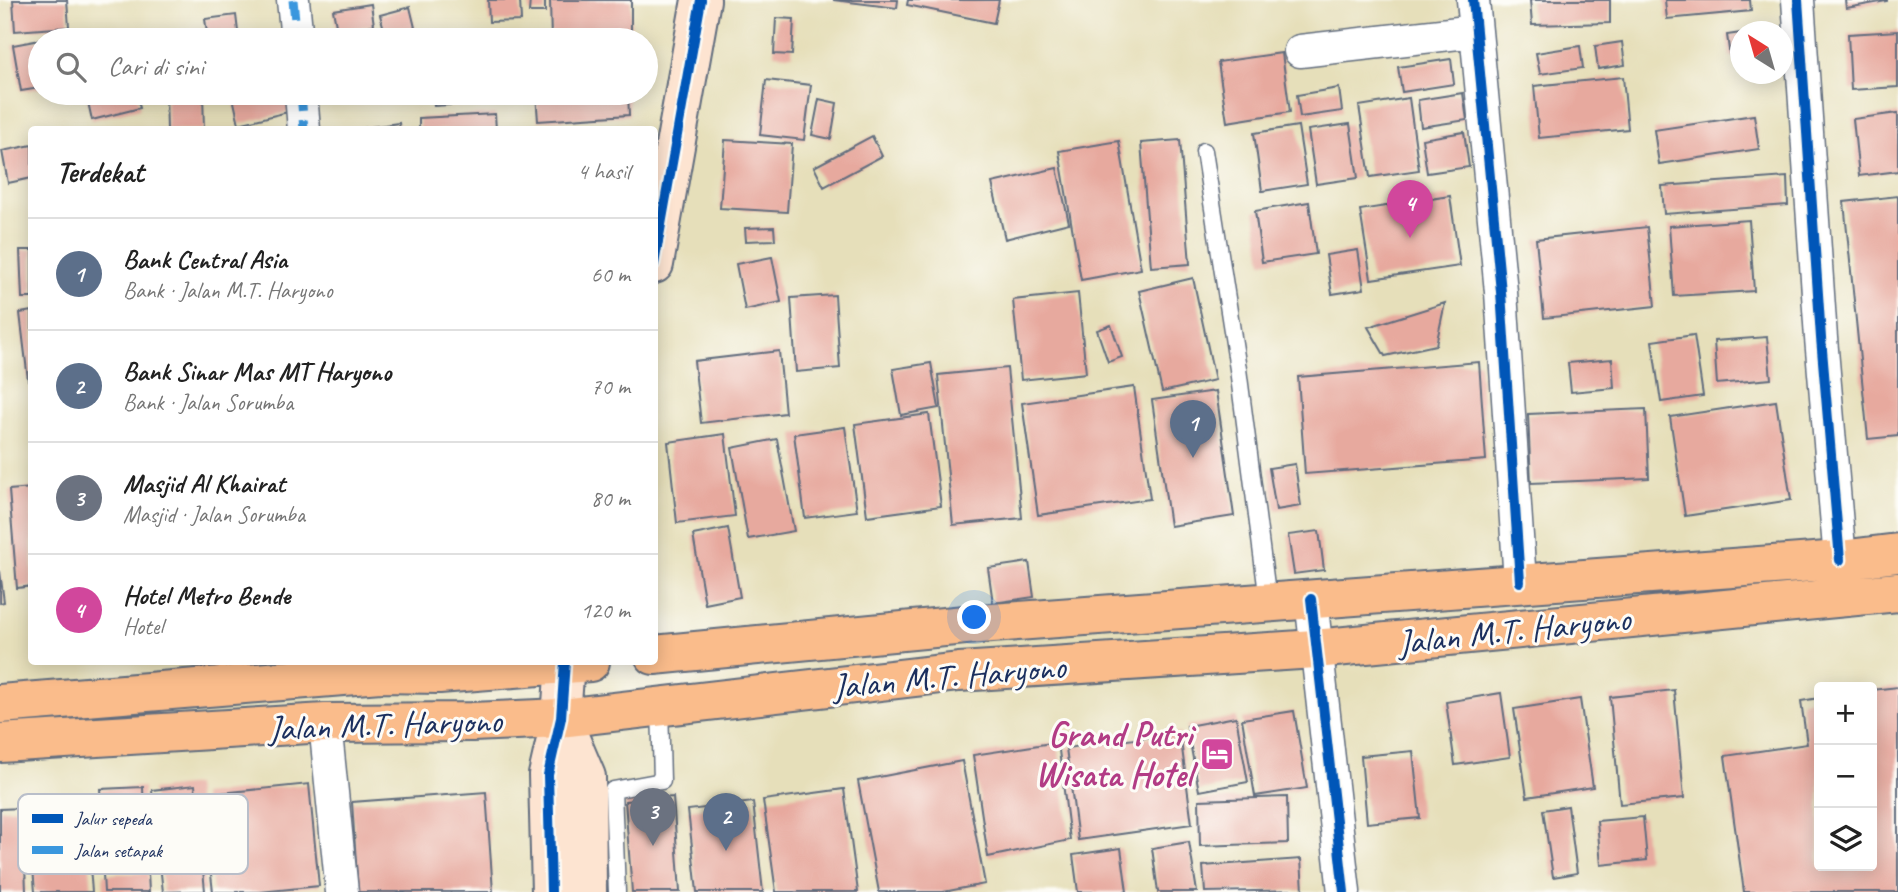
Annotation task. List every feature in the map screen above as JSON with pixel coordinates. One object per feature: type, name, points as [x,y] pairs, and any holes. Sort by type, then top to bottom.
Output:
[{"type":"highway","name":"Jalan M.T. Haryono","points":[[658,655],[851,634],[1840,560],[1898,553]]},
{"type":"highway","name":"Jalan M.T. Haryono","points":[[0,743],[326,723],[434,720],[472,722],[561,718],[959,671],[1315,649],[1898,592]]},
{"type":"highway","name":"Jalan M.T. Haryono","points":[[0,704],[380,673],[439,674],[540,665]]},
{"type":"street","points":[[293,0],[296,28]]},
{"type":"street","points":[[658,242],[701,0]]},
{"type":"street","points":[[1473,0],[1501,292],[1520,582]]},
{"type":"street","points":[[1798,0],[1840,560]]},
{"type":"street","points":[[1300,51],[1476,31]]},
{"type":"street","points":[[302,105],[304,126]]},
{"type":"street","points":[[1311,599],[1344,892]]},
{"type":"street","points":[[551,892],[548,775],[572,665]]},
{"type":"street","points":[[561,718],[586,778],[587,892]]},
{"type":"street","points":[[326,723],[342,892]]},
{"type":"lane","points":[[1204,151],[1238,369],[1268,601]]},
{"type":"lane","points":[[617,892],[613,790],[662,781],[660,705]]},
{"type":"building","points":[[13,0],[67,0],[69,27],[15,31]]},
{"type":"building","points":[[488,0],[520,0],[521,21],[489,22]]},
{"type":"building","points":[[530,0],[545,0],[545,12],[529,12]]},
{"type":"building","points":[[550,0],[631,0],[631,28],[551,28]]},
{"type":"building","points":[[833,0],[898,0],[897,8]]},
{"type":"building","points":[[908,0],[999,0],[994,23],[907,5]]},
{"type":"building","points":[[1530,0],[1610,0],[1610,23],[1532,25]]},
{"type":"building","points":[[1665,0],[1750,0],[1751,11],[1667,19]]},
{"type":"building","points":[[1845,0],[1887,0],[1887,1],[1846,8]]},
{"type":"building","points":[[371,4],[374,25],[336,28],[333,10]]},
{"type":"building","points":[[410,7],[415,28],[384,28],[380,15]]},
{"type":"building","points":[[236,15],[238,28],[206,28],[205,19]]},
{"type":"building","points":[[776,18],[794,19],[792,55],[774,54]]},
{"type":"building","points":[[1898,31],[1898,87],[1851,90],[1848,34]]},
{"type":"building","points":[[1727,35],[1730,35],[1730,57]]},
{"type":"building","points":[[28,42],[28,90],[21,91],[13,45]]},
{"type":"building","points":[[1622,42],[1625,65],[1598,69],[1595,46]]},
{"type":"building","points":[[1580,46],[1583,68],[1540,74],[1536,53]]},
{"type":"building","points":[[1282,53],[1290,112],[1227,122],[1218,62]]},
{"type":"building","points":[[1451,59],[1454,84],[1402,92],[1398,67]]},
{"type":"building","points":[[1623,77],[1628,129],[1539,138],[1534,86]]},
{"type":"building","points":[[766,80],[811,85],[804,140],[760,135]]},
{"type":"building","points":[[1339,88],[1342,111],[1300,117],[1297,95]]},
{"type":"building","points":[[1463,93],[1467,120],[1421,127],[1418,100]]},
{"type":"building","points":[[1409,98],[1419,170],[1370,177],[1359,106]]},
{"type":"building","points":[[819,99],[837,103],[831,139],[812,135]]},
{"type":"building","points":[[89,105],[139,105],[140,108],[92,120]]},
{"type":"building","points":[[166,105],[203,105],[204,126],[167,126]]},
{"type":"building","points":[[235,105],[291,105],[292,111],[239,124]]},
{"type":"building","points":[[537,105],[629,105],[629,115],[538,121]]},
{"type":"building","points":[[1898,113],[1898,171],[1859,176],[1853,119]]},
{"type":"building","points":[[495,114],[496,126],[419,126],[419,118]]},
{"type":"building","points":[[1754,115],[1759,149],[1659,164],[1654,130]]},
{"type":"building","points":[[399,123],[399,126],[377,126]]},
{"type":"building","points":[[1350,124],[1358,178],[1316,184],[1308,130]]},
{"type":"building","points":[[1298,126],[1307,184],[1262,191],[1254,133]]},
{"type":"building","points":[[1464,132],[1469,167],[1427,173],[1422,139]]},
{"type":"building","points":[[872,136],[882,156],[824,187],[814,167]]},
{"type":"building","points":[[725,140],[792,144],[787,212],[720,208]]},
{"type":"building","points":[[1180,140],[1190,264],[1151,267],[1141,143]]},
{"type":"building","points":[[1119,141],[1141,269],[1081,280],[1059,151]]},
{"type":"building","points":[[28,146],[28,179],[8,183],[2,151]]},
{"type":"building","points":[[1057,168],[1069,223],[1005,239],[992,183]]},
{"type":"building","points":[[1787,177],[1788,205],[1664,214],[1662,186]]},
{"type":"building","points":[[1450,196],[1460,266],[1371,279],[1360,210]]},
{"type":"building","points":[[1898,196],[1898,436],[1868,439],[1844,202]]},
{"type":"building","points":[[1309,202],[1316,254],[1262,262],[1255,211]]},
{"type":"building","points":[[1749,220],[1754,291],[1674,296],[1669,226]]},
{"type":"building","points":[[774,227],[775,240],[746,241],[745,228]]},
{"type":"building","points":[[1647,227],[1655,306],[1544,318],[1536,239]]},
{"type":"building","points":[[20,250],[28,250],[28,298],[22,298]]},
{"type":"building","points":[[1358,250],[1364,289],[1332,294],[1326,255]]},
{"type":"building","points":[[772,257],[781,302],[745,310],[736,264]]},
{"type":"building","points":[[1193,278],[1215,380],[1162,392],[1139,291]]},
{"type":"building","points":[[1078,293],[1086,373],[1021,380],[1013,300]]},
{"type":"building","points":[[835,295],[840,368],[796,372],[791,298]]},
{"type":"building","points":[[1445,303],[1436,345],[1385,356],[1368,327]]},
{"type":"building","points":[[28,312],[28,380],[20,313]]},
{"type":"building","points":[[1111,325],[1122,357],[1108,362],[1097,330]]},
{"type":"building","points":[[1694,335],[1703,396],[1661,402],[1652,341]]},
{"type":"building","points":[[1767,337],[1771,379],[1717,384],[1714,341]]},
{"type":"building","points":[[779,351],[785,413],[701,423],[694,361]]},
{"type":"building","points":[[1612,359],[1614,388],[1571,392],[1568,363]]},
{"type":"building","points":[[1479,362],[1486,460],[1305,474],[1298,377]]},
{"type":"building","points":[[931,363],[939,408],[901,415],[893,369]]},
{"type":"building","points":[[1007,368],[1022,518],[953,525],[938,375]]},
{"type":"building","points":[[1134,387],[1150,499],[1038,515],[1022,403]]},
{"type":"building","points":[[1216,391],[1234,516],[1170,526],[1152,400]]},
{"type":"building","points":[[1776,401],[1791,500],[1685,516],[1670,417]]},
{"type":"building","points":[[1646,409],[1649,478],[1531,483],[1528,414]]},
{"type":"building","points":[[929,414],[941,506],[867,516],[855,424]]},
{"type":"building","points":[[845,427],[857,511],[805,518],[794,434]]},
{"type":"building","points":[[725,434],[735,516],[677,523],[668,442]]},
{"type":"building","points":[[777,439],[794,531],[748,539],[732,448]]},
{"type":"building","points":[[1295,464],[1301,506],[1276,510],[1269,468]]},
{"type":"building","points":[[28,488],[28,587],[17,588],[9,490]]},
{"type":"building","points":[[728,528],[740,597],[705,604],[693,535]]},
{"type":"building","points":[[1319,531],[1324,570],[1294,574],[1288,535]]},
{"type":"building","points":[[1029,562],[1034,597],[993,603],[988,568]]},
{"type":"building","points":[[0,571],[4,602],[0,603]]},
{"type":"building","points":[[1898,687],[1898,892],[1744,892],[1725,756],[1807,744],[1801,701],[1814,699],[1814,871],[1877,871],[1877,689]]},
{"type":"building","points":[[1674,690],[1684,798],[1620,804],[1610,697]]},
{"type":"building","points":[[1501,693],[1510,757],[1455,765],[1446,702]]},
{"type":"building","points":[[1580,699],[1593,787],[1527,797],[1514,709]]},
{"type":"building","points":[[1294,711],[1307,788],[1255,796],[1242,719]]},
{"type":"building","name":"Grand Putri Wisata Hotel","points":[[1236,717],[1248,782],[1199,791],[1187,726]]},
{"type":"building","points":[[1180,733],[1192,824],[1078,840],[1066,748]]},
{"type":"building","points":[[1058,742],[1070,840],[988,857],[973,755]]},
{"type":"building","points":[[1413,751],[1420,818],[1367,823],[1361,756]]},
{"type":"building","points":[[962,761],[985,884],[943,892],[879,892],[858,781]]},
{"type":"building","points":[[309,784],[319,886],[260,892],[213,892],[211,874],[248,874],[248,794],[212,794]]},
{"type":"building","points":[[195,785],[196,794],[152,794],[152,790]]},
{"type":"building","points":[[143,787],[143,794],[100,794],[100,789]]},
{"type":"building","points":[[844,789],[858,892],[776,892],[763,800]]},
{"type":"building","points":[[486,792],[493,892],[358,892],[352,802]]},
{"type":"building","points":[[673,797],[680,892],[632,892],[625,801]]},
{"type":"building","points":[[1287,797],[1288,843],[1200,846],[1199,800]]},
{"type":"building","points":[[753,802],[763,892],[697,892],[688,810]]},
{"type":"building","points":[[1568,806],[1577,873],[1553,877],[1543,810]]},
{"type":"building","points":[[18,808],[18,874],[25,874],[26,892],[0,892],[0,809]]},
{"type":"building","points":[[1643,817],[1647,860],[1601,865],[1597,821]]},
{"type":"building","points":[[1189,842],[1197,892],[1158,892],[1152,848]]},
{"type":"building","points":[[1121,848],[1127,892],[1078,892],[1073,855]]},
{"type":"building","points":[[1301,859],[1303,890],[1205,892],[1203,866]]},
{"type":"building","points":[[34,874],[91,874],[92,892],[35,892]]},
{"type":"building","points":[[103,874],[148,874],[149,892],[104,892]]},
{"type":"building","points":[[161,874],[203,874],[205,891],[163,892]]},
{"type":"marked path","points":[[293,0],[296,28]]},
{"type":"marked path","points":[[302,105],[304,126]]},
{"type":"cycle path","points":[[658,242],[701,0]]},
{"type":"cycle path","points":[[1473,0],[1501,292],[1520,582]]},
{"type":"cycle path","points":[[1798,0],[1821,338],[1840,560]]},
{"type":"cycle path","points":[[1311,599],[1344,892]]},
{"type":"cycle path","points":[[551,892],[548,775],[561,718],[565,665]]},
{"type":"place","name":"Hotel Metro Bende","points":[[1410,238]]},
{"type":"place","name":"Bank Central Asia","points":[[1193,458]]},
{"type":"place","name":"Grand Putri Wisata Hotel","points":[[1217,754]]},
{"type":"place","name":"Masjid Al Khairat","points":[[653,846]]},
{"type":"place","name":"Bank Sinar Mas MT Haryono","points":[[726,851]]}]
